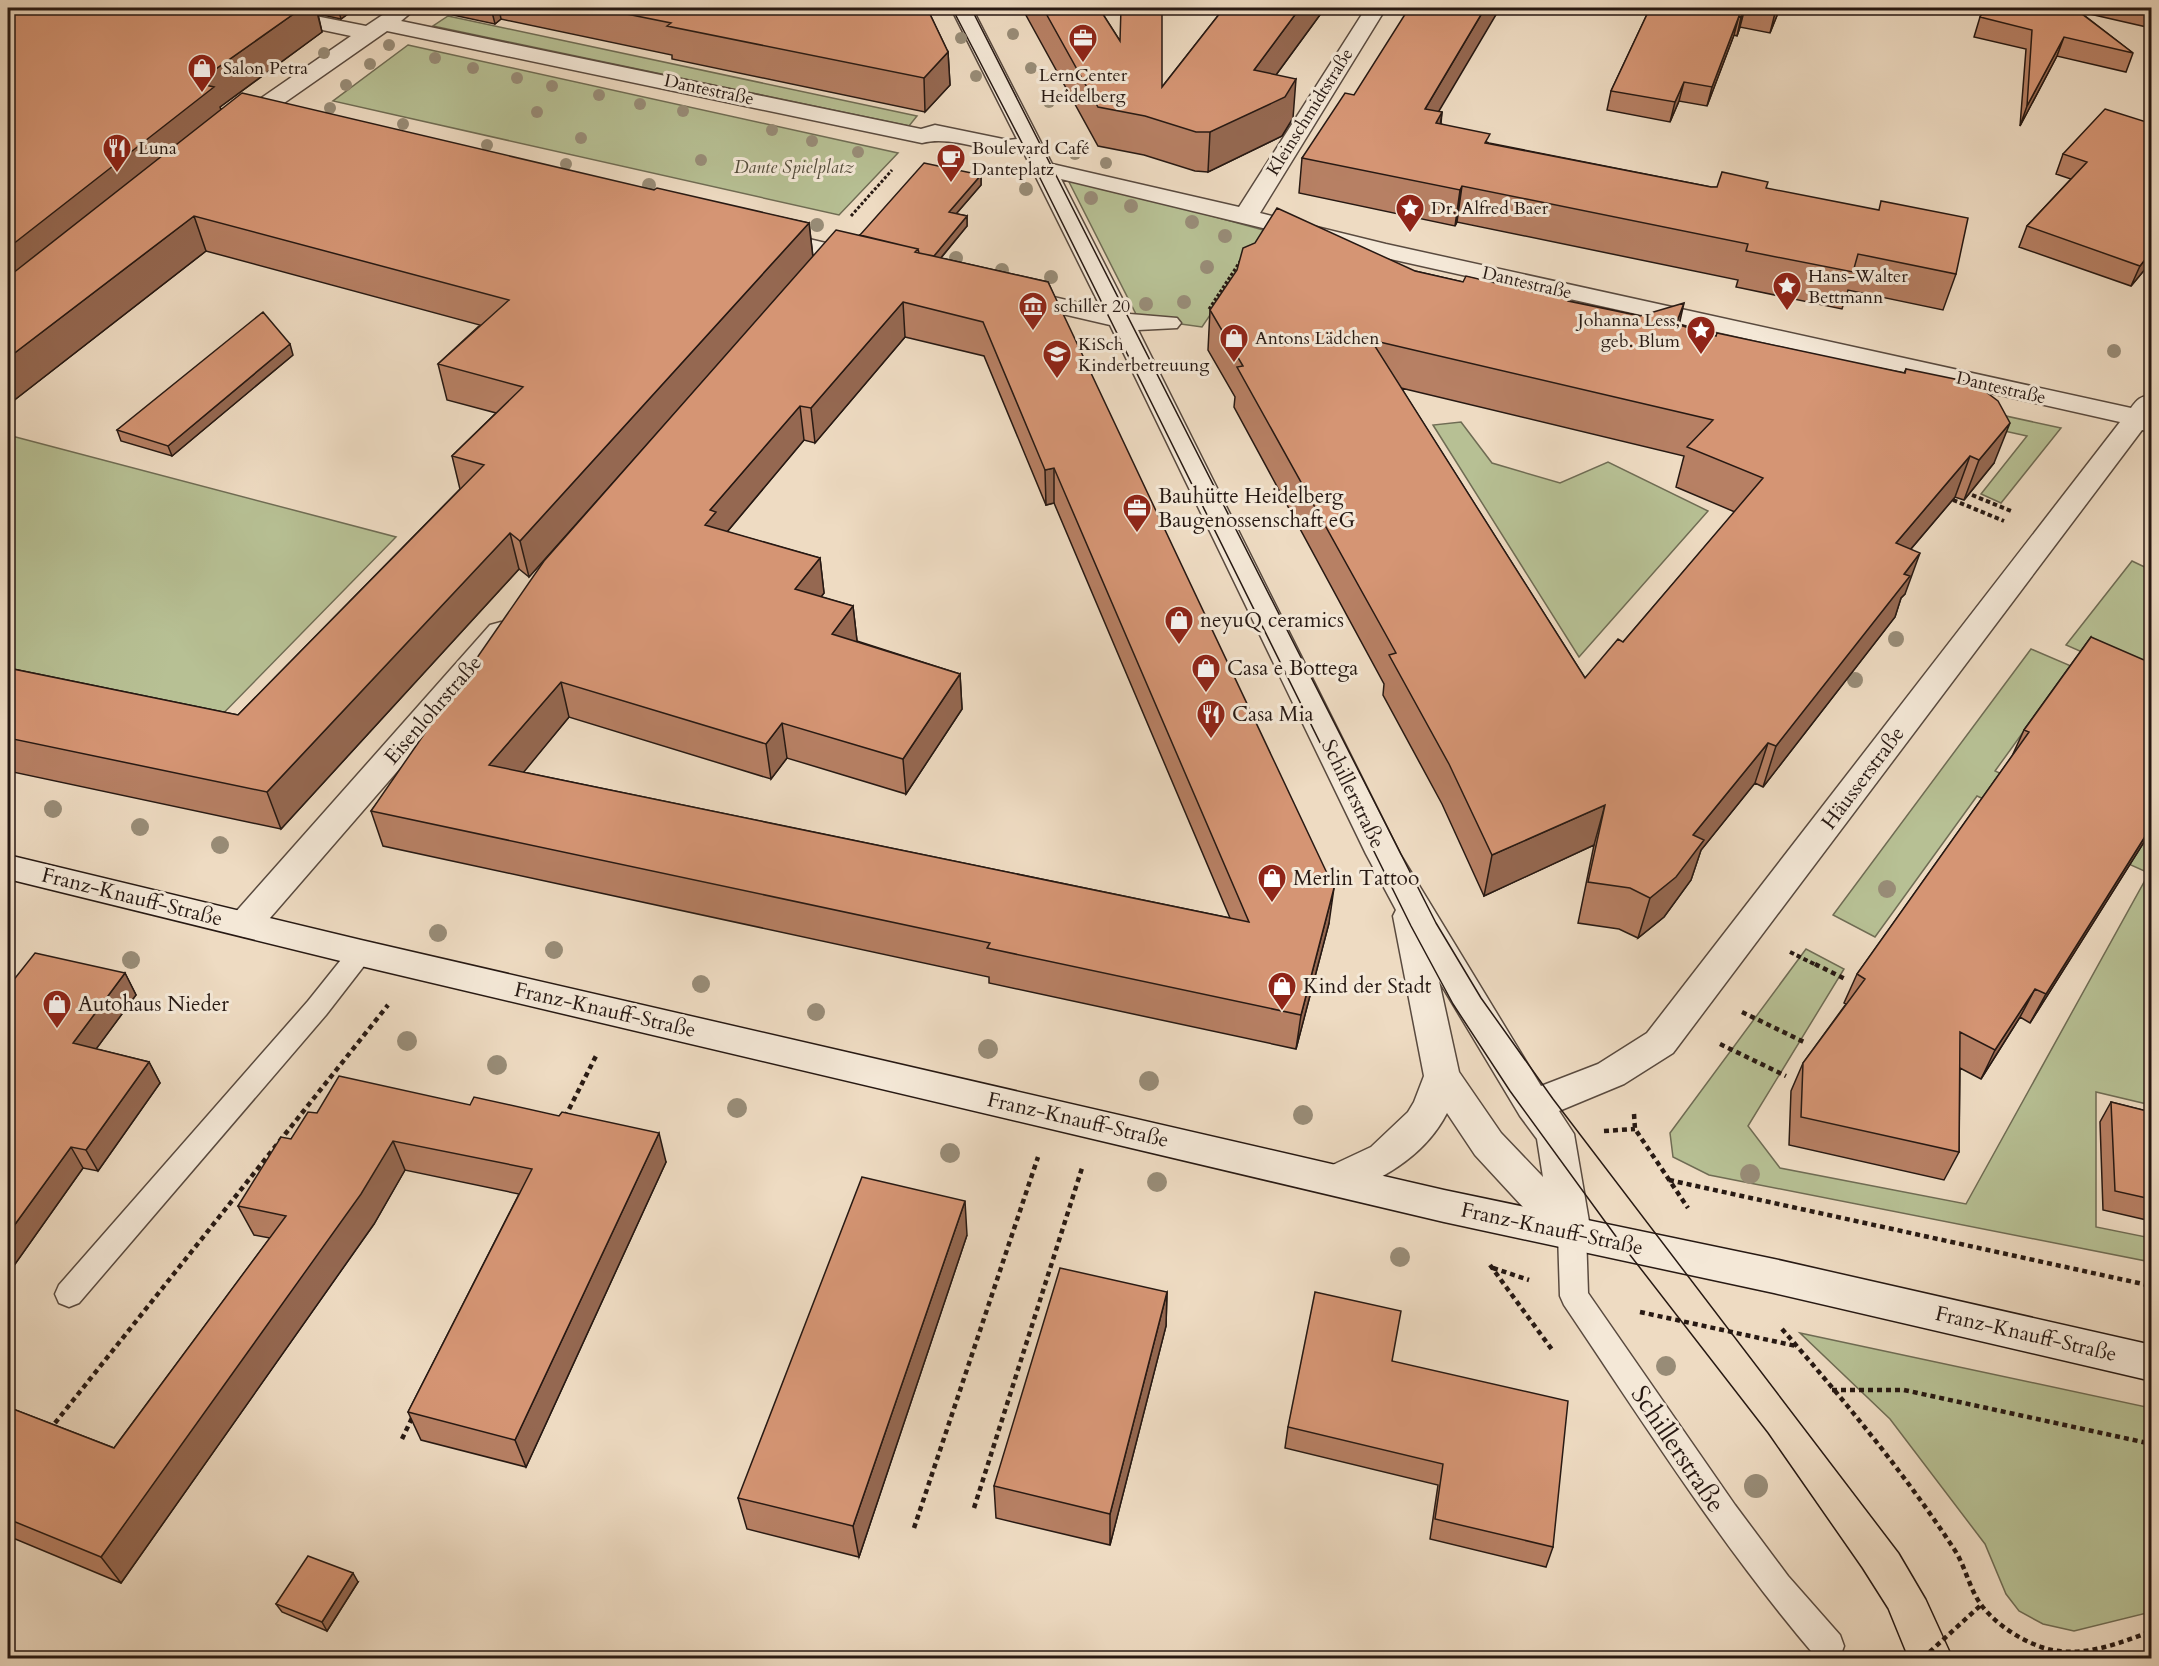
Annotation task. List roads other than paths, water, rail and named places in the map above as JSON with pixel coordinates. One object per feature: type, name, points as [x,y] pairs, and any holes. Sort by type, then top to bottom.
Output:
[{"type":"street","name":"Dantestraße","points":[[247,8],[378,29],[922,136],[935,132],[1008,147],[1032,145]]},
{"type":"street","points":[[215,142],[252,113],[407,8]]},
{"type":"street","name":"Schillerstraße","points":[[962,8],[1409,902],[1533,1105],[1555,1134],[1572,1233]]},
{"type":"street","name":"Kleinschmidtstraße","points":[[1256,220],[1376,8]]},
{"type":"street","points":[[252,113],[287,121]]},
{"type":"street","name":"Dantestraße","points":[[1044,169],[1256,220],[2147,414]]},
{"type":"street","points":[[741,229],[891,266]]},
{"type":"street","points":[[810,279],[828,250]]},
{"type":"street","points":[[994,291],[1120,320],[1168,323]]},
{"type":"street","name":"Häusserstraße","points":[[1533,1105],[1611,1074],[1668,1033],[2046,538],[2147,414]]},
{"type":"street","name":"Eisenlohrstraße","points":[[245,924],[520,610]]},
{"type":"street","name":"Franz-Knauff-Straße","points":[[8,867],[418,967],[1096,1125],[1572,1233],[1726,1265],[2151,1364]]},
{"type":"street","name":"Schillerstraße","points":[[1409,902],[1424,996],[1442,1076],[1488,1144],[1572,1233]]},
{"type":"street","points":[[1337,1180],[1384,1158],[1421,1123],[1431,1108],[1442,1076]]},
{"type":"lane","points":[[69,1294],[317,1008],[361,953]]},
{"type":"lane","name":"Schillerstraße","points":[[1572,1233],[1574,1296],[1724,1515],[1777,1587],[1828,1646]]},
{"type":"tram line","points":[[952,8],[1036,170],[1411,926],[1453,1004],[1510,1091],[1620,1242],[1768,1433],[1862,1568],[1888,1609],[1908,1658]]},
{"type":"tram line","points":[[971,8],[1436,923],[1481,998],[1553,1099],[1899,1553],[1926,1599],[1953,1658]]},
{"type":"place","name":"LernCenter Heidelberg","points":[[1083,64]]},
{"type":"place","name":"Salon Petra","points":[[202,94]]},
{"type":"place","name":"Luna","points":[[117,174]]},
{"type":"place","name":"Boulevard Café Danteplatz","points":[[951,184]]},
{"type":"place","name":"Dr. Alfred Baer","points":[[1410,234]]},
{"type":"place","name":"Hans-Walter Bettmann","points":[[1787,312]]},
{"type":"place","name":"schiller 20","points":[[1033,332]]},
{"type":"place","name":"Johanna Less, geb. Blum","points":[[1701,356]]},
{"type":"place","name":"Antons Lädchen","points":[[1234,364]]},
{"type":"place","name":"KiSch Kinderbetreuung","points":[[1057,380]]},
{"type":"place","name":"Bauhütte Heidelberg Baugenossenschaft eG","points":[[1137,534]]},
{"type":"place","name":"neyuQ ceramics","points":[[1179,646]]},
{"type":"place","name":"Casa e Bottega","points":[[1206,694]]},
{"type":"place","name":"Casa Mia","points":[[1211,740]]},
{"type":"place","name":"Merlin Tattoo","points":[[1272,904]]},
{"type":"place","name":"Kind der Stadt","points":[[1282,1012]]},
{"type":"place","name":"Autohaus Nieder","points":[[57,1030]]},
{"type":"park label","name":"Dante Spielplatz","points":[[794,167]]}]
